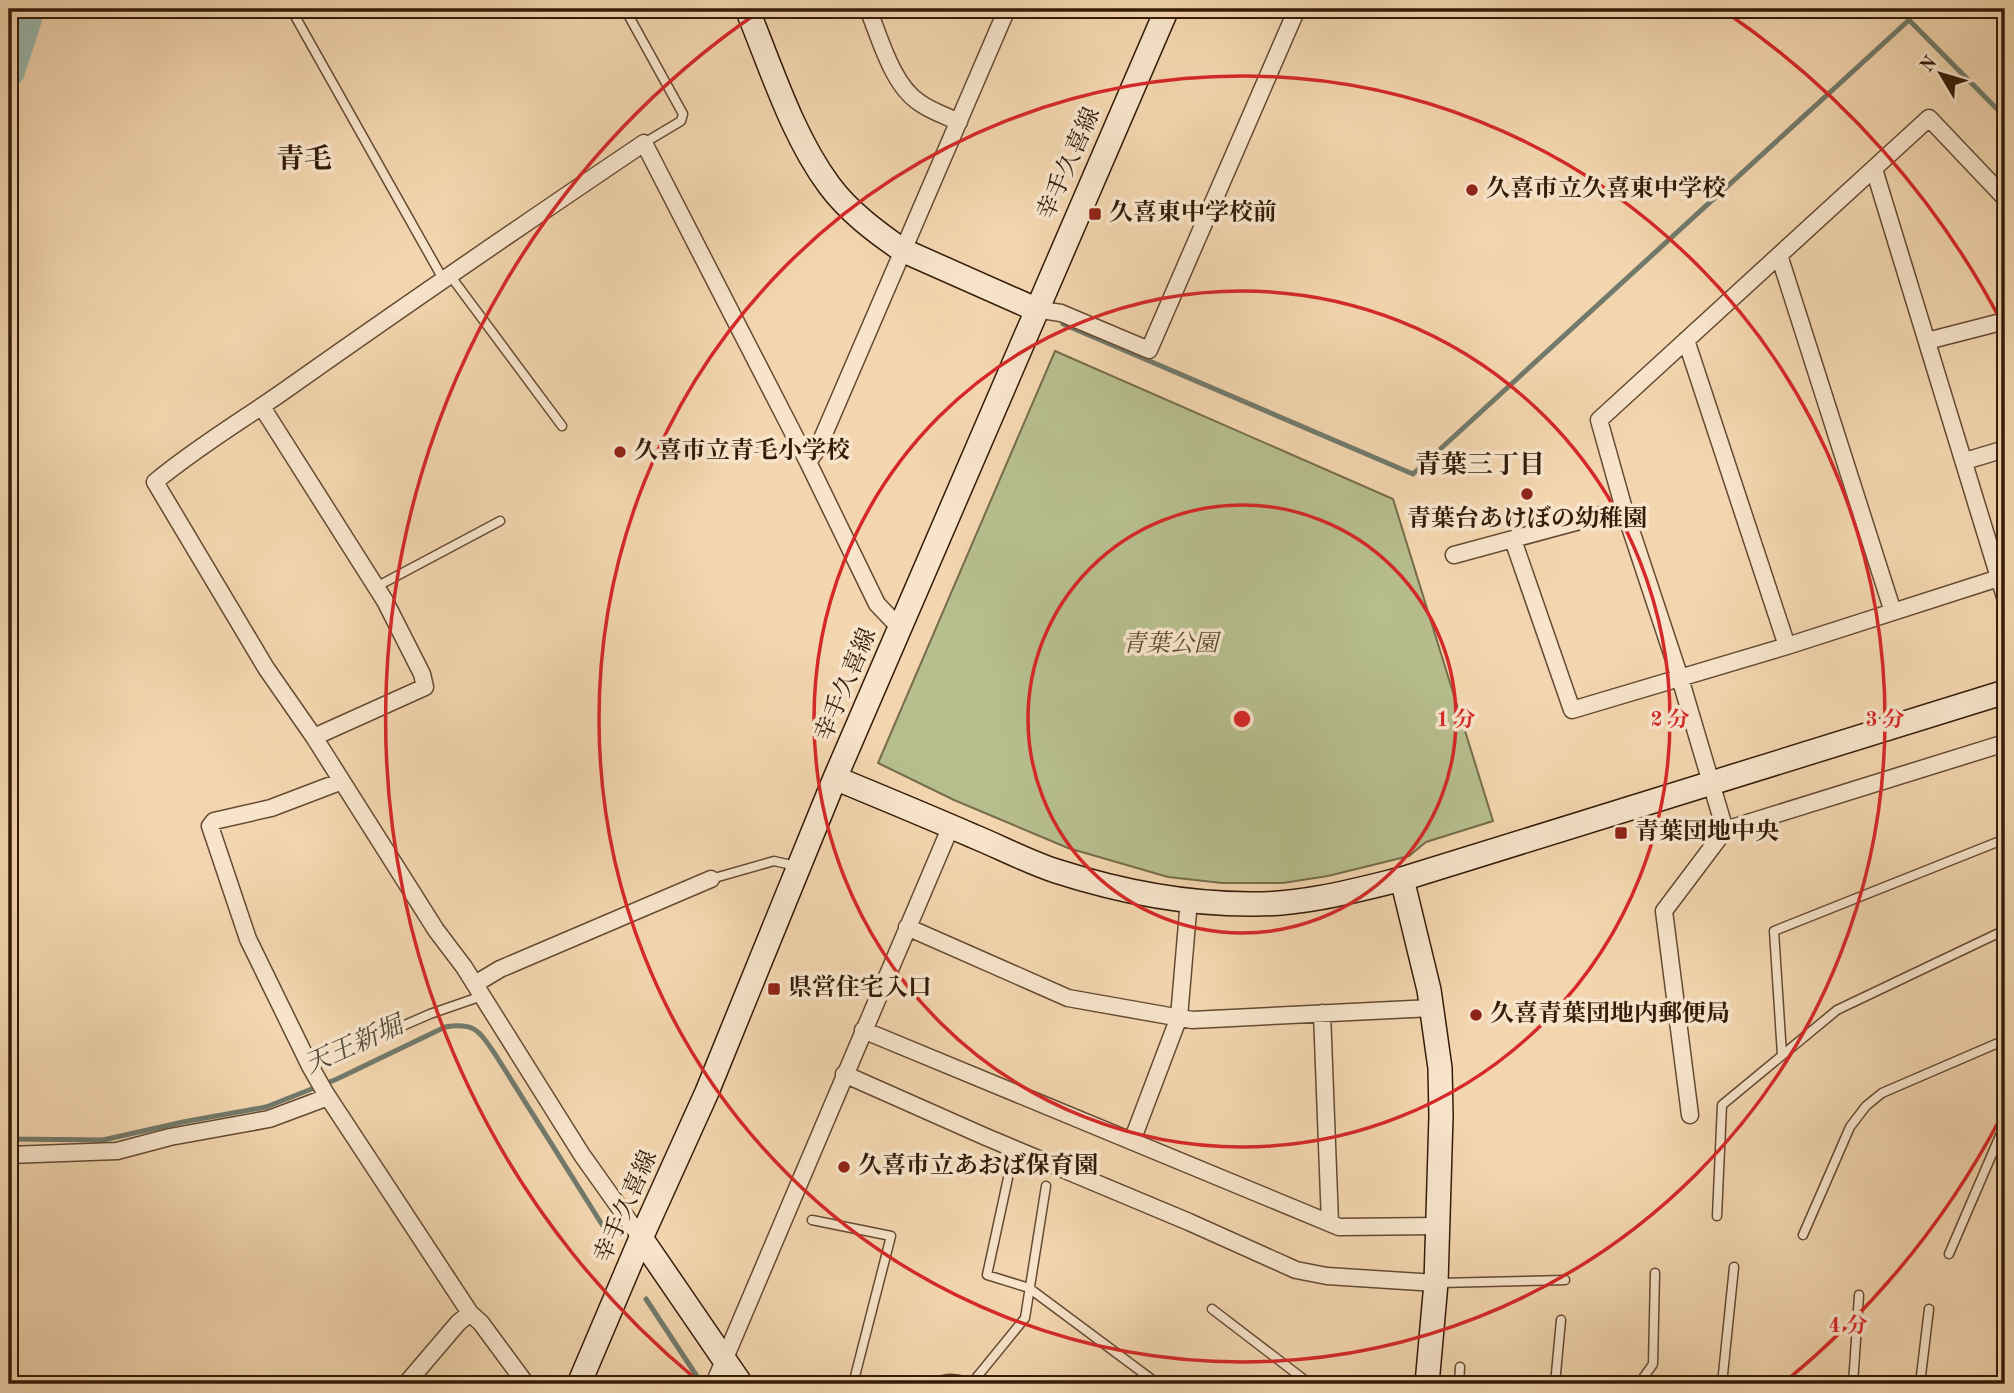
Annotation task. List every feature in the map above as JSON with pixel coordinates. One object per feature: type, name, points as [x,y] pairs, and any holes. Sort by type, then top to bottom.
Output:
[{"type":"street","points":[[747,9],[799,135],[813,161],[831,188],[850,209],[884,238],[902,250],[1035,309],[1061,313],[1149,350],[1297,9]]},
{"type":"street","points":[[868,9],[894,73],[906,90],[919,103],[959,122]]},
{"type":"street","points":[[808,462],[818,447],[1007,9]]},
{"type":"street","name":"幸手久喜線","points":[[579,1384],[707,1092],[835,778],[1035,309],[1167,9]]},
{"type":"street","points":[[1725,830],[1624,509],[1599,420],[1929,118],[2005,198]]},
{"type":"street","points":[[741,1384],[719,1373],[641,1238],[582,1155],[527,1064],[407,886],[314,737],[266,668],[155,482],[446,277],[644,143],[808,462],[877,604],[900,628]]},
{"type":"street","points":[[1874,169],[2002,577],[2005,597]]},
{"type":"street","points":[[1779,255],[1893,612]]},
{"type":"street","points":[[1927,341],[2005,321]]},
{"type":"street","points":[[1686,340],[1787,646]]},
{"type":"street","points":[[262,407],[376,587],[422,674],[425,687],[314,737]]},
{"type":"street","points":[[1965,461],[2005,449]]},
{"type":"street","points":[[1454,555],[1624,509]]},
{"type":"street","points":[[1513,540],[1572,710],[1787,646],[2002,577]]},
{"type":"street","points":[[835,778],[1054,871],[1148,895],[1251,904],[1294,901],[1342,894],[1402,879],[2005,692]]},
{"type":"street","points":[[1690,1115],[1664,911],[1725,830],[2005,743]]},
{"type":"street","points":[[342,781],[271,808],[214,821],[210,826],[248,939],[313,1072],[470,1312],[526,1384]]},
{"type":"street","points":[[719,1373],[951,826]]},
{"type":"street","points":[[478,990],[500,968],[711,879]]},
{"type":"street","points":[[1402,879],[1432,1008],[1440,1080],[1436,1283],[1427,1384]]},
{"type":"street","points":[[1132,1141],[1179,1017],[1189,900]]},
{"type":"street","points":[[907,927],[1068,998],[1192,1020],[1432,1008]]},
{"type":"street","points":[[1322,1013],[1330,1223]]},
{"type":"street","points":[[863,1030],[1339,1227],[1437,1226]]},
{"type":"street","points":[[844,1074],[1296,1270],[1327,1276],[1436,1283]]},
{"type":"street","points":[[9,1155],[117,1151],[170,1137],[269,1119],[327,1096]]},
{"type":"street","points":[[406,1384],[470,1312]]},
{"type":"lane","points":[[291,9],[446,277],[562,426]]},
{"type":"lane","points":[[625,9],[683,114],[681,121],[644,143]]},
{"type":"lane","points":[[376,587],[500,522]]},
{"type":"lane","points":[[1782,1055],[1774,931],[2005,839]]},
{"type":"lane","points":[[711,879],[774,861],[798,867]]},
{"type":"lane","points":[[1717,1216],[1722,1105],[1837,1010],[2005,930]]},
{"type":"lane","points":[[313,1072],[478,990]]},
{"type":"lane","points":[[1803,1235],[1850,1127],[1866,1106],[1882,1093],[2005,1040]]},
{"type":"lane","points":[[1949,1254],[2005,1124]]},
{"type":"lane","points":[[1008,1178],[988,1275],[1029,1288],[1158,1384]]},
{"type":"lane","points":[[933,1384],[956,1378],[973,1384],[1025,1318],[1046,1186]]},
{"type":"lane","points":[[812,1220],[891,1236],[853,1384]]},
{"type":"lane","points":[[1722,1384],[1734,1267]]},
{"type":"lane","points":[[1639,1384],[1653,1364],[1655,1273]]},
{"type":"lane","points":[[1436,1283],[1565,1280]]},
{"type":"lane","points":[[1853,1384],[1859,1295]]},
{"type":"lane","points":[[1212,1309],[1310,1384]]},
{"type":"lane","points":[[1920,1384],[1929,1309]]},
{"type":"lane","points":[[1555,1384],[1561,1320]]},
{"type":"lane","points":[[1459,1384],[1460,1367]]},
{"type":"green space","name":"青葉公園","points":[[1055,351],[1393,499],[1493,821],[1426,842],[1409,856],[1328,876],[1283,883],[1222,883],[1168,877],[1068,848],[954,800],[878,763]]},
{"type":"waterway","points":[[9,71],[29,9]]},
{"type":"waterway","points":[[1063,324],[1413,474],[1909,20],[2005,117]]},
{"type":"waterway","name":"天王新堀","points":[[9,1139],[103,1140],[266,1107],[337,1079],[445,1027],[470,1027],[480,1034],[489,1046],[608,1234]]},
{"type":"waterway","name":"天王新堀","points":[[646,1299],[702,1384]]},
{"type":"place","name":"久喜市立久喜東中学校","points":[[1472,190]]},
{"type":"place","name":"久喜東中学校前","points":[[1095,214]]},
{"type":"place","name":"久喜市立青毛小学校","points":[[620,452]]},
{"type":"place","name":"青葉台あけぼの幼稚園","points":[[1527,494]]},
{"type":"place","name":"青葉団地中央","points":[[1621,833]]},
{"type":"place","name":"県営住宅入口","points":[[774,989]]},
{"type":"place","name":"久喜青葉団地内郵便局","points":[[1476,1015]]},
{"type":"place","name":"久喜市立あおば保育園","points":[[844,1167]]},
{"type":"district","name":"青毛","points":[[304,161]]},
{"type":"district","name":"青葉三丁目","points":[[1480,466]]}]
